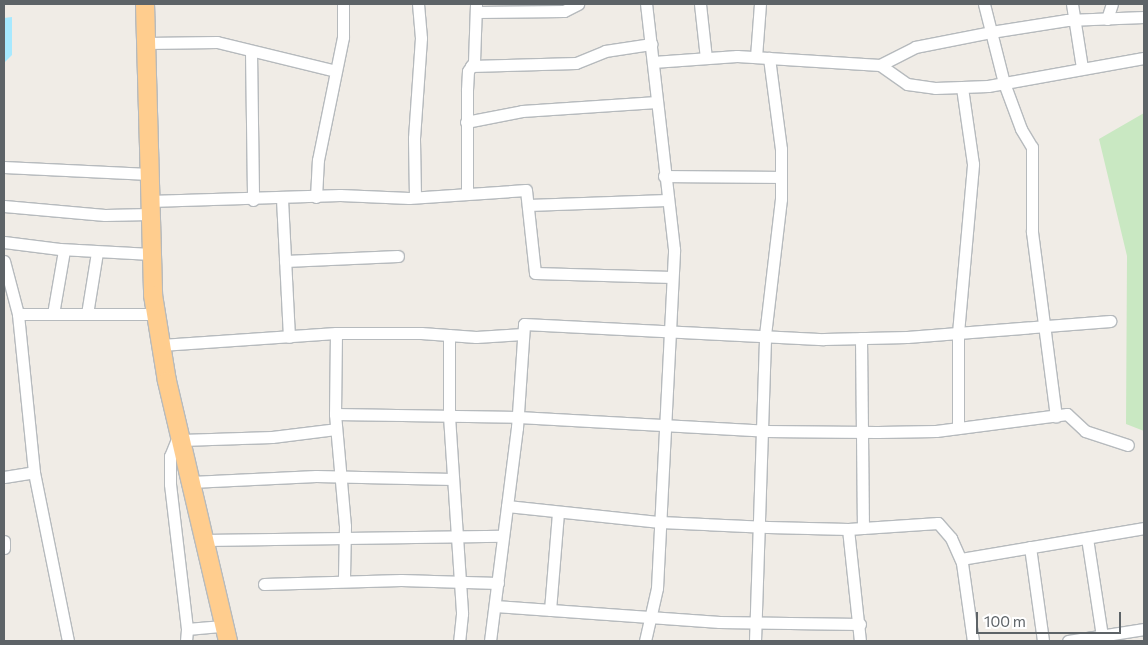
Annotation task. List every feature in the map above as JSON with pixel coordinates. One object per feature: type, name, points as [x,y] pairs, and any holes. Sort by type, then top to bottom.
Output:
[{"type":"highway","points":[[145,4],[149,207],[151,254],[157,314],[161,345],[180,436],[226,634]]},
{"type":"street","points":[[316,197],[318,160],[336,71],[344,4]]},
{"type":"street","points":[[415,197],[414,138],[421,38],[418,4]]},
{"type":"street","points":[[467,193],[466,122],[477,8],[564,12],[578,4]]},
{"type":"street","points":[[646,4],[652,44],[666,200],[674,249],[657,588],[646,641]]},
{"type":"street","points":[[700,4],[706,58]]},
{"type":"street","points":[[756,57],[760,4]]},
{"type":"street","points":[[984,4],[1004,84],[1021,129],[1032,148],[1032,232],[1056,416]]},
{"type":"street","points":[[1072,4],[1082,68]]},
{"type":"street","points":[[1107,19],[1112,4]]},
{"type":"street","points":[[653,62],[756,57],[880,65],[915,47],[992,32],[1074,20],[1144,17]]},
{"type":"street","points":[[146,43],[217,42],[336,71]]},
{"type":"street","points":[[471,66],[576,63],[605,51],[652,44]]},
{"type":"street","points":[[251,51],[253,200]]},
{"type":"street","points":[[755,641],[760,430],[765,335],[781,176],[769,58]]},
{"type":"street","points":[[880,65],[907,84],[962,88],[1004,84],[1144,58]]},
{"type":"street","points":[[958,428],[958,334],[973,164],[962,88]]},
{"type":"street","points":[[466,122],[522,111],[657,102]]},
{"type":"street","points":[[4,168],[149,174]]},
{"type":"street","points":[[664,176],[781,176]]},
{"type":"street","points":[[4,206],[105,215],[149,207],[253,200],[316,197],[415,197],[526,190],[535,273],[672,277]]},
{"type":"street","points":[[282,199],[289,336]]},
{"type":"street","points":[[528,205],[666,200]]},
{"type":"street","points":[[4,242],[64,250],[151,254]]},
{"type":"street","points":[[53,314],[64,250]]},
{"type":"street","points":[[87,314],[97,252]]},
{"type":"street","points":[[285,261],[398,256]]},
{"type":"street","points":[[4,261],[18,314],[34,472],[68,641]]},
{"type":"street","points":[[18,314],[157,314]]},
{"type":"street","points":[[490,641],[518,416],[524,324],[861,338],[958,334],[1110,321]]},
{"type":"street","points":[[336,334],[335,414],[344,536],[344,580]]},
{"type":"street","points":[[161,345],[336,334],[524,334]]},
{"type":"street","points":[[449,335],[449,416],[460,582],[459,641]]},
{"type":"street","points":[[861,338],[859,432],[863,528]]},
{"type":"street","points":[[335,414],[518,416],[665,423],[760,430],[859,432],[958,428],[1067,414],[1085,431],[1128,445]]},
{"type":"street","points":[[226,634],[187,635],[170,484],[170,456],[180,436],[272,437],[336,429]]},
{"type":"street","points":[[4,478],[34,472]]},
{"type":"street","points":[[191,482],[339,476],[453,478]]},
{"type":"street","points":[[506,506],[660,522],[757,526],[848,529],[938,523],[961,559],[973,641]]},
{"type":"street","points":[[550,610],[558,512]]},
{"type":"street","points":[[961,559],[1144,528]]},
{"type":"street","points":[[848,529],[860,624],[860,641]]},
{"type":"street","points":[[204,540],[344,536],[457,538],[503,536]]},
{"type":"street","points":[[1087,538],[1102,636]]},
{"type":"street","points":[[4,541],[4,548]]},
{"type":"street","points":[[1030,547],[1043,641]]},
{"type":"street","points":[[264,584],[344,580],[498,583]]},
{"type":"street","points":[[495,606],[650,618],[860,624]]},
{"type":"street","points":[[1068,641],[1144,629]]},
{"type":"green space","points":[[1144,113],[1144,431],[1126,424],[1127,256],[1099,139]]},
{"type":"water","points":[[12,17],[12,55],[4,63],[4,18]]}]
